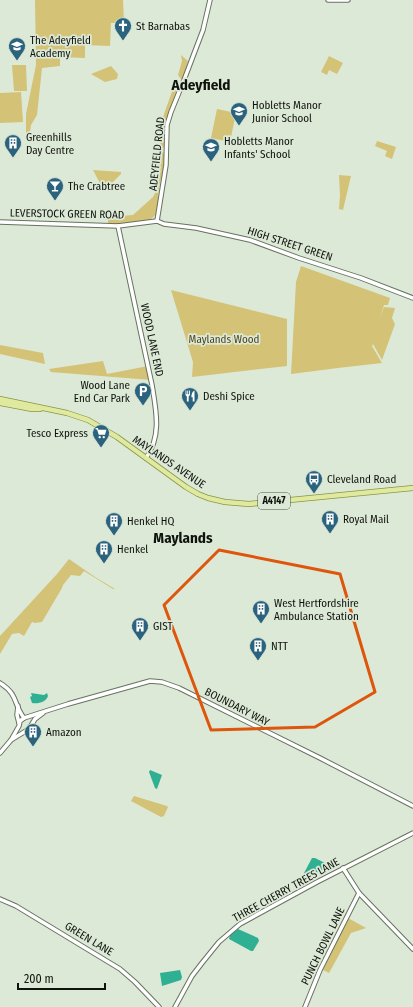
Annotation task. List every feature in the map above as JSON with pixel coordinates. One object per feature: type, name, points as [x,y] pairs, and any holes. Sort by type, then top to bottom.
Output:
[{"type":"main road","name":"MAYLANDS AVENUE","points":[[0,399],[68,413],[88,420],[117,437],[186,487],[208,498],[232,503],[249,504],[413,488]]},
{"type":"main road","name":"MAYLANDS AVENUE","points":[[0,403],[32,409],[41,408]]},
{"type":"main road","points":[[24,404],[32,409]]},
{"type":"street","name":"ADEYFIELD ROAD","points":[[158,221],[166,165],[167,125],[203,30],[210,0]]},
{"type":"street","points":[[328,0],[348,0]]},
{"type":"street","name":"LEVERSTOCK GREEN ROAD","points":[[0,222],[118,226],[158,221]]},
{"type":"street","name":"HIGH STREET GREEN","points":[[158,221],[164,224],[196,228],[250,240],[361,278],[413,298]]},
{"type":"street","name":"WOOD LANE END","points":[[118,226],[152,385],[157,421],[153,447],[146,458]]},
{"type":"street","name":"BOUNDARY WAY","points":[[26,718],[68,704],[150,681],[162,682],[186,691],[413,806]]},
{"type":"street","points":[[0,683],[12,694],[26,718],[30,720],[31,724],[30,728],[11,740]]},
{"type":"street","points":[[18,705],[17,715],[19,724],[22,729],[26,730]]},
{"type":"street","name":"BOUNDARY WAY","points":[[31,724],[44,712]]},
{"type":"street","points":[[0,753],[11,740],[19,724],[26,718]]},
{"type":"street","name":"THREE CHERRY TREES LANE","points":[[175,1007],[192,976],[202,963],[226,936],[240,924],[343,868],[413,833]]},
{"type":"street","points":[[343,868],[359,893],[413,949]]},
{"type":"street","name":"PUNCH BOWL LANE","points":[[305,1007],[320,970],[359,893]]},
{"type":"street","name":"GREEN LANE","points":[[0,899],[16,906],[120,969],[159,1007]]},
{"type":"highlighted area","points":[[219,550],[340,574],[375,692],[315,727],[211,730],[164,605]]},
{"type":"green space","points":[[35,0],[123,0],[124,23],[111,23],[110,46],[85,45],[85,58],[60,57],[60,66],[42,68],[37,115],[31,125],[29,138],[26,138],[26,114],[36,65]]},
{"type":"green space","points":[[181,55],[188,61],[183,78],[181,79],[178,75],[182,61]]},
{"type":"green space","points":[[329,56],[343,63],[337,74],[329,70],[327,75],[321,72]]},
{"type":"green space","points":[[12,65],[26,65],[27,91],[14,91]]},
{"type":"green space","points":[[111,66],[118,74],[117,79],[105,82],[91,74]]},
{"type":"green space","points":[[178,81],[181,83],[181,86],[166,125],[165,145],[163,148],[160,146],[162,120],[175,83]]},
{"type":"green space","points":[[21,92],[23,122],[0,123],[0,93]]},
{"type":"green space","points":[[217,109],[236,113],[230,142],[211,138]]},
{"type":"green space","points":[[377,141],[396,147],[392,159],[385,156],[387,151],[375,146]]},
{"type":"green space","points":[[161,151],[164,153],[164,163],[158,194],[158,208],[155,215],[151,219],[143,221],[124,224],[108,224],[108,217],[133,215],[153,197],[157,189]]},
{"type":"green space","points":[[93,170],[121,172],[121,174],[104,191]]},
{"type":"green space","points":[[339,175],[351,176],[343,210],[339,209]]},
{"type":"green space","points":[[301,266],[390,298],[388,305],[384,305],[380,318],[384,307],[395,308],[392,318],[395,324],[382,360],[373,344],[372,346],[382,363],[291,374],[296,282]]},
{"type":"green space","name":"Maylands Wood","points":[[171,290],[287,319],[287,366],[192,377],[193,362]]},
{"type":"green space","points":[[0,345],[43,353],[45,364],[0,354]]},
{"type":"green space","points":[[103,361],[107,374],[148,366],[151,380],[51,372],[49,369]]},
{"type":"green space","points":[[69,559],[115,589],[84,571],[80,576],[71,575],[63,585],[42,622],[32,622],[24,636],[19,633],[12,634],[0,654],[0,636]]},
{"type":"green space","points":[[134,796],[167,806],[168,807],[164,816],[161,817],[131,801]]},
{"type":"green space","points":[[348,918],[366,928],[351,933],[329,973],[323,970]]},
{"type":"shaded area","points":[[31,693],[44,695],[47,693],[48,696],[46,700],[42,702],[32,703],[30,697],[32,696]]},
{"type":"shaded area","points":[[150,770],[162,775],[157,789],[155,788],[149,772]]},
{"type":"shaded area","points":[[312,858],[327,864],[327,868],[307,877],[304,873]]},
{"type":"shaded area","points":[[238,929],[258,938],[259,941],[253,951],[229,939],[230,935]]},
{"type":"shaded area","points":[[180,970],[182,977],[181,980],[162,986],[160,973]]},
{"type":"place","name":"St Barnabas","points":[[123,41]]},
{"type":"place","name":"The Adeyfield Academy","points":[[17,61]]},
{"type":"place","name":"Hobletts Manor Junior School","points":[[239,126]]},
{"type":"place","name":"Greenhills Day Centre","points":[[13,158]]},
{"type":"place","name":"Hobletts Manor Infants' School","points":[[211,162]]},
{"type":"place","name":"The Crabtree","points":[[55,201]]},
{"type":"place","name":"Wood Lane End Car Park","points":[[143,406]]},
{"type":"place","name":"Deshi Spice","points":[[190,411]]},
{"type":"place","name":"Tesco Express","points":[[101,448]]},
{"type":"place","name":"Cleveland Road","points":[[314,494]]},
{"type":"place","name":"Royal Mail","points":[[330,534]]},
{"type":"place","name":"Henkel HQ","points":[[114,536]]},
{"type":"place","name":"Henkel","points":[[104,564]]},
{"type":"place","name":"West Hertfordshire Ambulance Station","points":[[261,624]]},
{"type":"place","name":"GIST","points":[[140,641]]},
{"type":"place","name":"NTT","points":[[258,661]]},
{"type":"place","name":"Amazon","points":[[33,747]]},
{"type":"district","name":"Adeyfield","points":[[201,85]]},
{"type":"district","name":"Maylands","points":[[183,538]]}]
